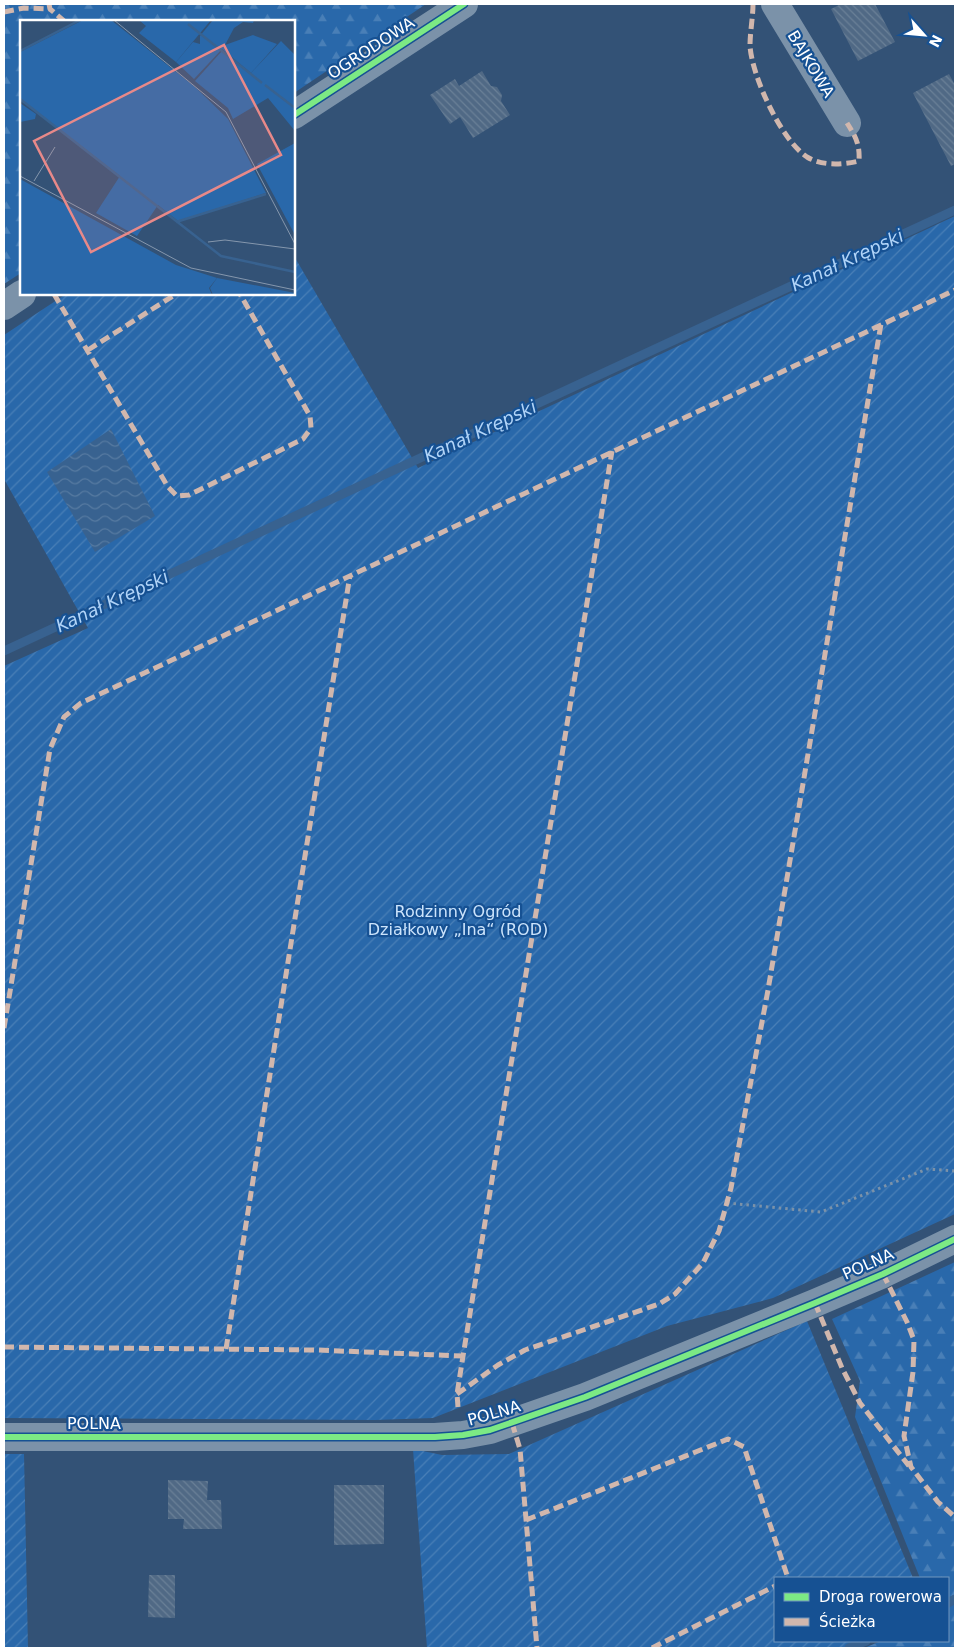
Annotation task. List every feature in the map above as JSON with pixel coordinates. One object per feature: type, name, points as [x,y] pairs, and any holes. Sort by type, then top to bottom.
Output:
[{"type":"street","name":"OGRODOWA","points":[[295,114],[464,4]]},
{"type":"street","name":"BAJKOWA","points":[[775,4],[847,123]]},
{"type":"street","points":[[4,306],[20,295]]},
{"type":"street","name":"POLNA","points":[[4,1437],[435,1437],[464,1435],[490,1430],[594,1393],[883,1274],[955,1240]]},
{"type":"path","points":[[727,1203],[821,1212],[927,1169],[955,1171]]},
{"type":"green space","points":[[4,4],[426,4],[295,92],[295,20],[20,20],[20,274],[4,284]]},
{"type":"green space","name":"Rodzinny Ogród Działkowy „Ina“ (ROD)","points":[[955,216],[955,1214],[773,1298],[667,1326],[433,1418],[375,1420],[4,1418],[4,666],[88,628],[4,479],[4,335],[64,295],[295,295],[295,258],[418,468]]},
{"type":"green space","points":[[955,1262],[955,1648],[864,1648],[879,1642],[949,1642],[949,1577],[920,1577],[855,1417],[860,1381],[832,1319]]},
{"type":"green space","points":[[807,1321],[913,1577],[774,1577],[774,1642],[861,1642],[846,1648],[427,1648],[413,1449],[442,1455],[509,1454]]},
{"type":"green space","points":[[4,1454],[24,1454],[28,1648],[4,1648]]},
{"type":"water","points":[[111,429],[155,516],[95,552],[47,472]]},
{"type":"building","points":[[841,4],[875,4],[895,42],[858,61],[831,9]]},
{"type":"building","points":[[482,71],[491,86],[497,87],[502,95],[501,101],[510,115],[473,138],[460,117],[450,124],[430,95],[455,79],[459,86]]},
{"type":"building","points":[[949,74],[955,85],[955,164],[951,166],[913,93]]},
{"type":"building","points":[[168,1480],[208,1481],[207,1500],[221,1500],[222,1529],[183,1529],[184,1519],[168,1519]]},
{"type":"building","points":[[334,1485],[384,1485],[384,1544],[334,1545]]},
{"type":"building","points":[[149,1575],[175,1575],[175,1618],[148,1617]]},
{"type":"waterway","name":"Kanał Krępski","points":[[4,651],[955,210]]},
{"type":"waterway","points":[[949,1602],[955,1599]]},
{"type":"waterway","points":[[849,1648],[864,1642]]},
{"type":"marked path","points":[[49,4],[50,9],[63,20]]},
{"type":"marked path","points":[[753,4],[750,46],[752,59],[762,90],[787,137],[797,149],[813,160],[832,164],[859,161],[857,141],[847,123]]},
{"type":"marked path","points":[[4,12],[24,8],[50,9]]},
{"type":"marked path","points":[[4,1028],[50,749],[64,717],[81,703],[955,290]]},
{"type":"marked path","points":[[55,295],[168,487],[177,496],[189,495],[303,439],[311,428],[310,416],[241,295]]},
{"type":"marked path","points":[[88,350],[174,295]]},
{"type":"marked path","points":[[457,1394],[498,1365],[525,1350],[659,1304],[675,1294],[703,1263],[719,1231],[731,1188],[768,990],[881,324]]},
{"type":"marked path","points":[[458,1407],[457,1394],[463,1356],[612,451]]},
{"type":"marked path","points":[[226,1349],[350,575]]},
{"type":"marked path","points":[[883,1274],[914,1340],[913,1372],[904,1436],[911,1467],[938,1502],[955,1517]]},
{"type":"marked path","points":[[815,1303],[842,1368],[860,1403],[909,1466]]},
{"type":"marked path","points":[[4,1347],[316,1350],[463,1356]]},
{"type":"marked path","points":[[512,1423],[520,1449],[537,1648]]},
{"type":"marked path","points":[[526,1520],[728,1439],[744,1447],[788,1577]]},
{"type":"marked path","points":[[652,1648],[774,1587]]},
{"type":"cycle path","points":[[295,114],[464,4]]},
{"type":"cycle path","points":[[4,1437],[435,1437],[463,1435],[490,1430],[585,1397],[815,1303],[883,1274],[955,1239]]}]
